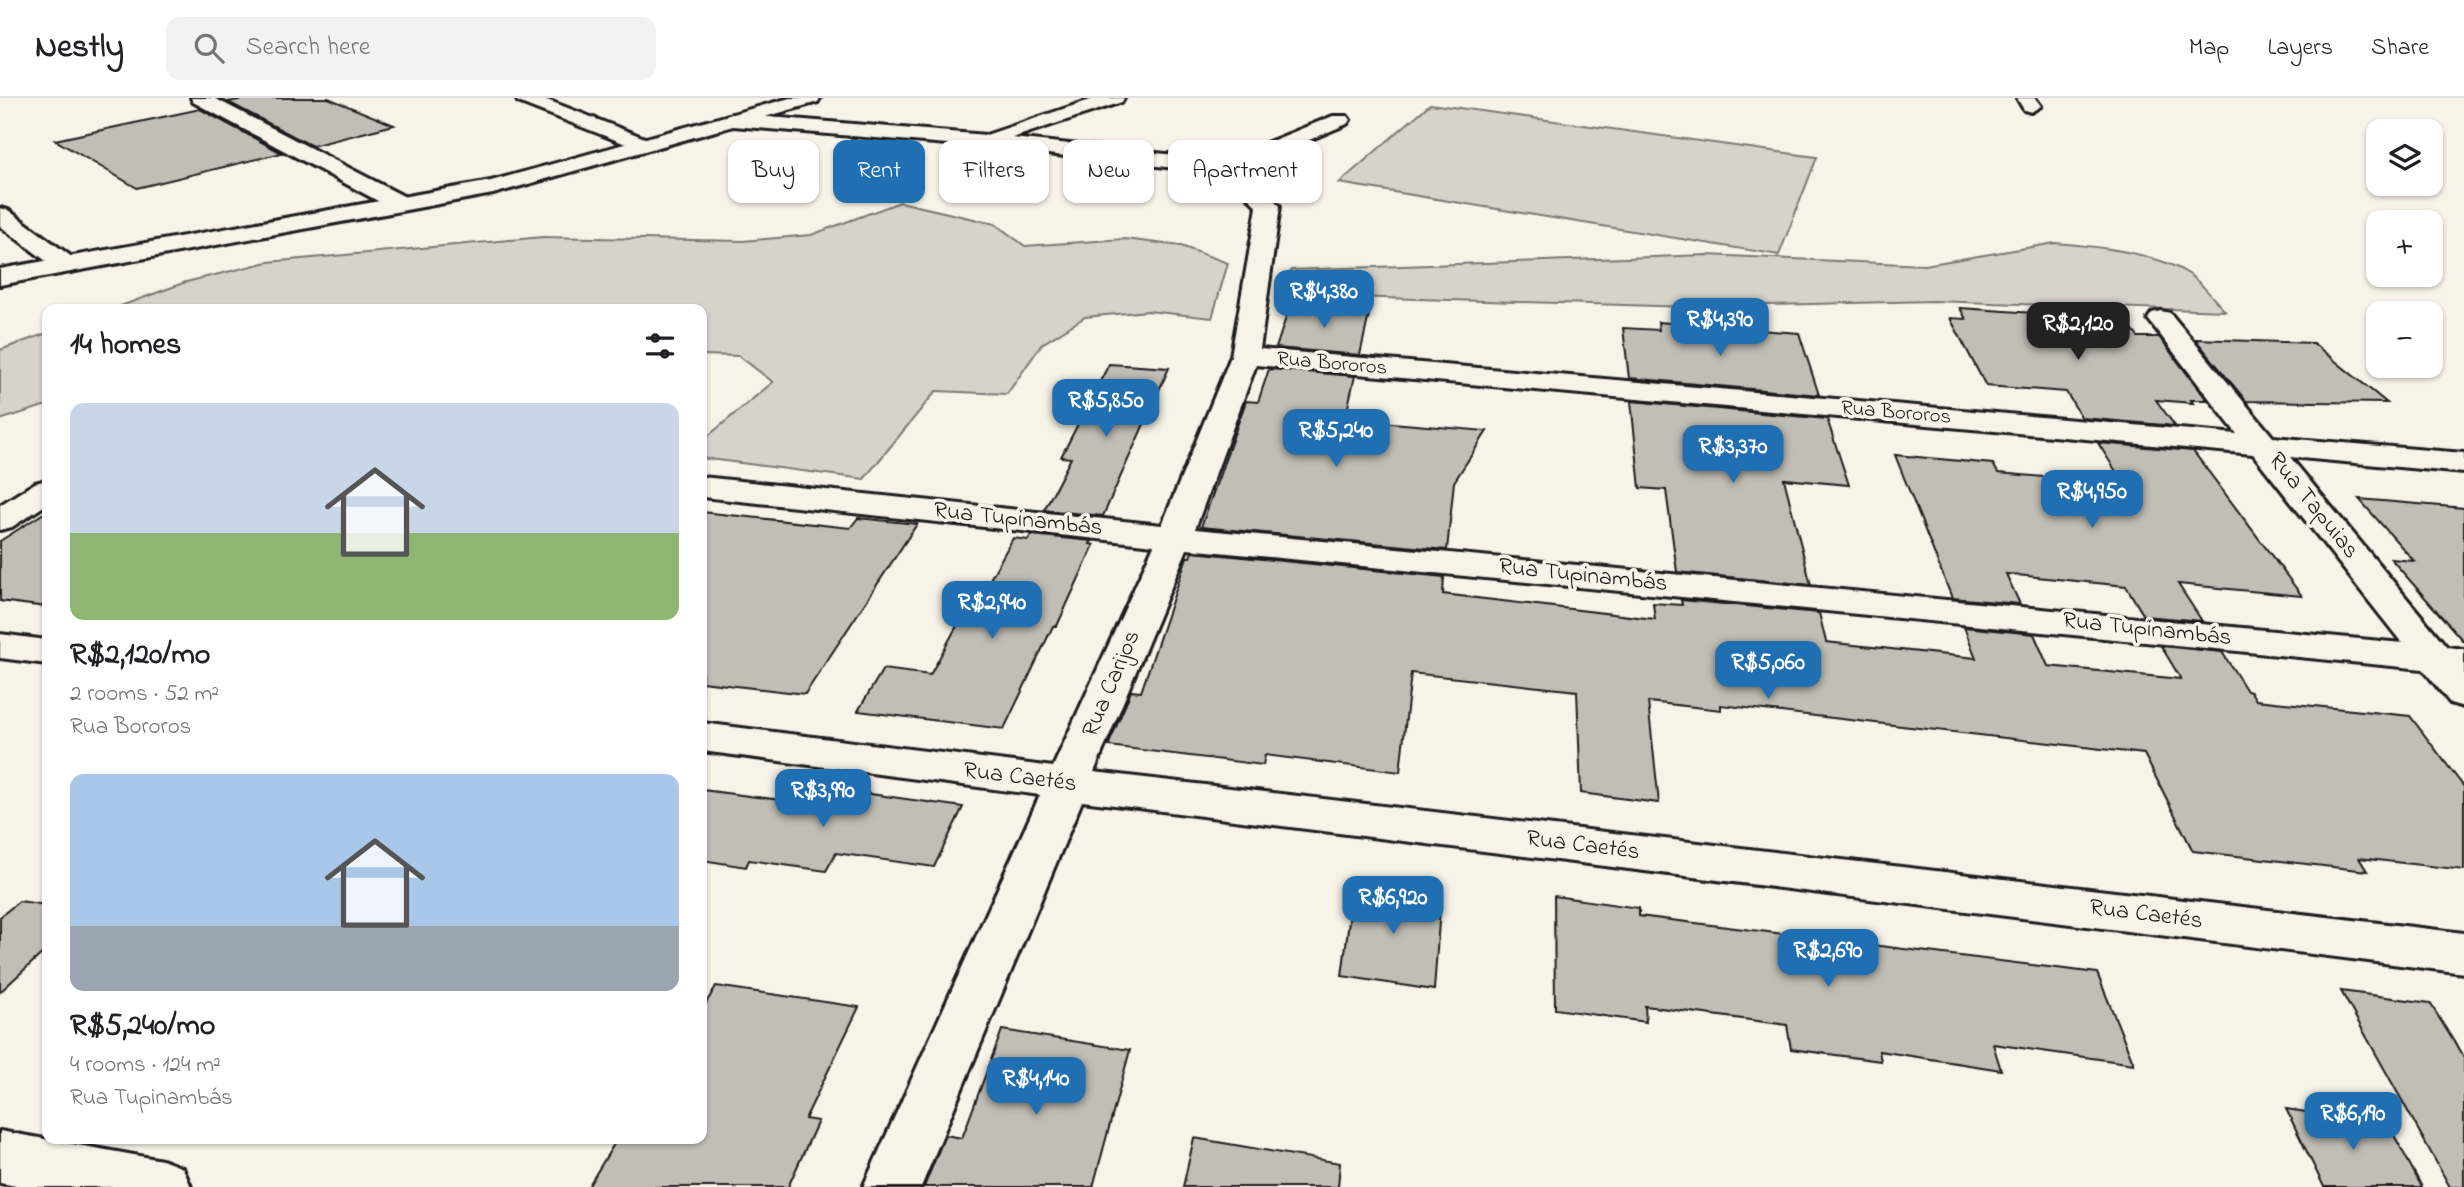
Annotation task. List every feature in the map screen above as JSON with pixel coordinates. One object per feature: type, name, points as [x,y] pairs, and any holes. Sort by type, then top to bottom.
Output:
[{"type":"street","points":[[200,98],[401,204]]},
{"type":"street","points":[[525,98],[643,144]]},
{"type":"street","points":[[0,277],[493,187],[811,98]]},
{"type":"street","points":[[986,140],[1115,98]]},
{"type":"street","points":[[733,120],[971,140]]},
{"type":"street","points":[[1297,140],[1340,120]]},
{"type":"street","points":[[1049,149],[1168,162]]},
{"type":"street","name":"Rua Carijos","points":[[892,1187],[1175,537],[1245,356],[1269,206],[1266,203]]},
{"type":"street","points":[[0,215],[67,265]]},
{"type":"street","name":"Rua Tapuias","points":[[2161,319],[2265,446],[2449,660],[2464,694]]},
{"type":"street","name":"Rua Bororos","points":[[1245,356],[2464,463]]},
{"type":"street","name":"Rua Tupinambás","points":[[707,488],[1175,537],[2449,660]]},
{"type":"street","points":[[0,520],[42,493]]},
{"type":"street","points":[[0,646],[42,651]]},
{"type":"street","name":"Rua Caetés","points":[[707,738],[2464,953]]},
{"type":"street","points":[[0,1157],[128,1184]]},
{"type":"shaded area","points":[[1430,104],[1817,157],[1779,255],[1339,183]]},
{"type":"shaded area","points":[[897,203],[904,203],[995,224],[1025,246],[1125,239],[1181,246],[1228,263],[1212,318],[1148,311],[1085,317],[1042,344],[1007,394],[936,391],[864,479],[707,459],[707,437],[773,382],[739,356],[707,355],[707,304],[126,304],[186,282],[268,262],[543,237],[743,241],[811,235]]},
{"type":"shaded area","points":[[2055,243],[2123,251],[2173,266],[2197,281],[2225,311],[1933,301],[1690,307],[1283,295],[1291,270],[1707,255],[1925,265]]},
{"type":"shaded area","points":[[42,335],[42,407],[0,420],[0,350]]},
{"type":"building","points":[[249,98],[328,98],[394,125],[312,146],[228,102]]},
{"type":"building","points":[[200,109],[282,153],[137,188],[55,140]]},
{"type":"building","points":[[1290,305],[1370,310],[1360,355],[1276,348]]},
{"type":"building","points":[[1960,308],[2065,315],[2060,309],[2119,313],[2138,337],[2159,337],[2207,400],[2191,400],[2193,403],[2156,400],[2175,426],[2082,418],[2066,392],[1986,386],[1950,318],[1966,319]]},
{"type":"building","points":[[1658,322],[1799,333],[1819,395],[1629,378],[1623,328],[1659,330]]},
{"type":"building","points":[[2195,339],[2313,343],[2387,403],[2246,401]]},
{"type":"building","points":[[1109,364],[1169,368],[1103,516],[1044,510],[1071,458],[1061,457]]},
{"type":"building","points":[[1269,369],[1355,376],[1345,419],[1487,431],[1454,482],[1447,550],[1201,527],[1246,401],[1258,402]]},
{"type":"building","points":[[1631,401],[1827,419],[1849,485],[1784,479],[1811,585],[1677,572],[1666,490],[1640,488]]},
{"type":"building","points":[[2098,443],[2193,451],[2302,596],[2178,584],[2202,621],[2144,616],[2126,586],[2006,574],[2020,604],[1952,598],[1895,455],[1993,464],[1998,473],[2124,484]]},
{"type":"building","points":[[2359,499],[2464,508],[2464,642],[2391,559],[2414,561]]},
{"type":"building","points":[[707,513],[850,528],[858,518],[917,524],[805,694],[707,683]]},
{"type":"building","points":[[42,514],[42,606],[0,601],[0,541]]},
{"type":"building","points":[[1031,535],[1092,541],[1090,544],[1094,545],[1057,626],[1053,626],[1004,729],[858,711],[883,669],[930,675],[958,624],[965,624],[1013,538],[1028,540]]},
{"type":"building","points":[[1192,552],[1444,577],[1443,594],[1655,619],[1653,603],[1682,605],[1681,600],[1819,613],[1826,642],[1976,658],[1964,627],[2034,634],[2048,666],[2181,679],[2161,646],[2222,652],[2247,691],[2251,692],[2256,700],[2410,716],[2464,787],[2464,870],[2359,858],[2367,871],[2193,851],[2144,754],[1721,705],[1721,710],[1648,702],[1659,803],[1581,793],[1577,691],[1411,673],[1400,772],[1265,755],[1263,765],[1108,746],[1131,691],[1141,692],[1187,557],[1190,557]]},
{"type":"building","points":[[814,786],[963,807],[934,867],[836,853],[826,871],[749,860],[746,867],[707,861],[707,791],[804,803]]},
{"type":"building","points":[[1354,882],[1441,894],[1434,990],[1342,976]]},
{"type":"building","points":[[1554,896],[1639,908],[1639,916],[2097,973],[2134,1064],[1993,1044],[2001,1070],[1879,1051],[1881,1061],[1791,1049],[1787,1025],[1645,1006],[1646,1022],[1555,1009]]},
{"type":"building","points":[[19,901],[42,904],[42,954],[0,992],[0,917]]},
{"type":"building","points":[[716,986],[859,1007],[805,1119],[818,1121],[788,1187],[588,1187],[614,1144],[707,1144],[707,1001]]},
{"type":"building","points":[[2341,991],[2430,1003],[2464,1058],[2464,1187],[2450,1187]]},
{"type":"building","points":[[1002,1030],[1130,1050],[1093,1187],[924,1187],[945,1135],[962,1138]]},
{"type":"building","points":[[2286,1109],[2388,1124],[2422,1187],[2324,1187]]},
{"type":"building","points":[[1194,1138],[1340,1163],[1338,1187],[1183,1187]]}]
